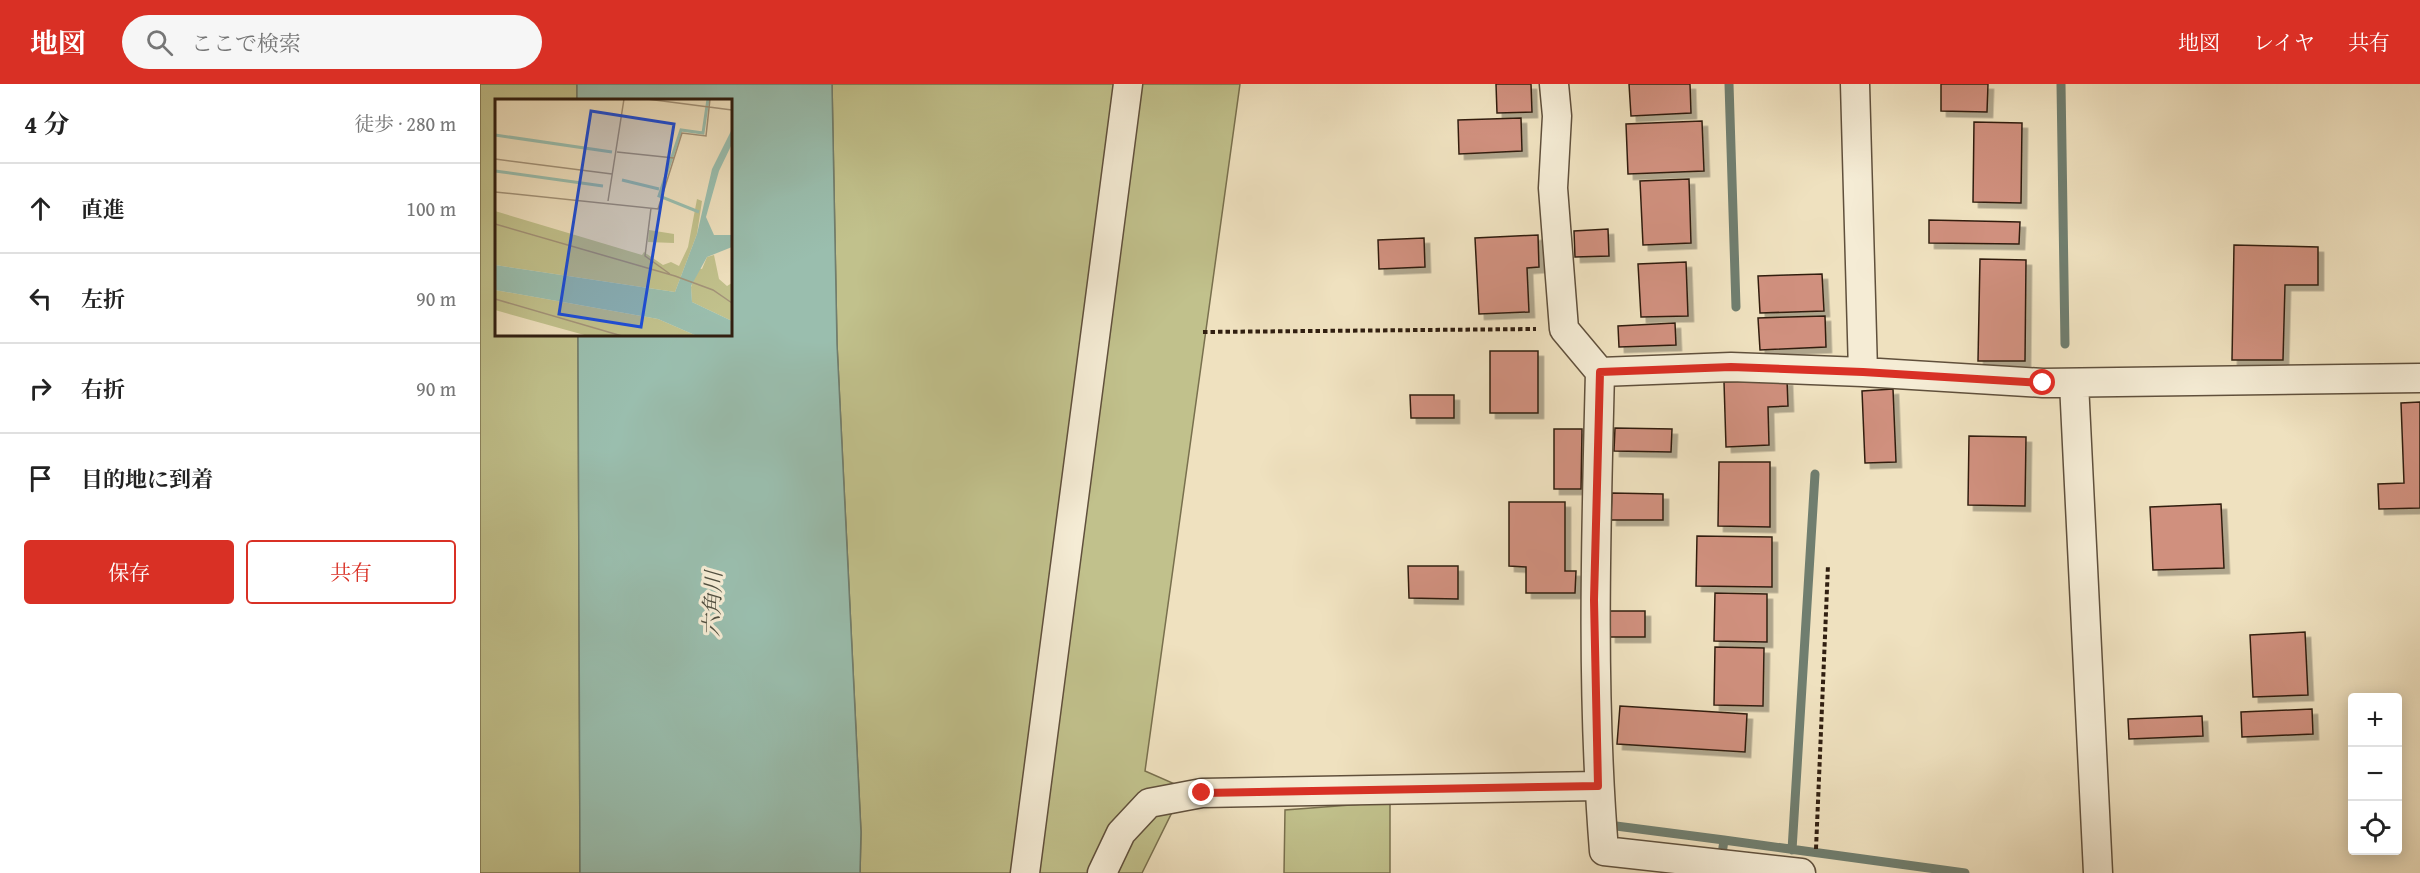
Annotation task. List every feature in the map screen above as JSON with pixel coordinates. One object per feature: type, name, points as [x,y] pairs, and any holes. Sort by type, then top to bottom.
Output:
[{"type":"street","points":[[1025,873],[1128,84]]},
{"type":"street","points":[[1554,84],[1557,116],[1553,188],[1564,329],[1600,372],[1594,600],[1598,786],[1604,851],[1801,873]]},
{"type":"street","points":[[1855,84],[1863,372]]},
{"type":"street","points":[[1600,372],[1731,367],[2043,383],[2420,378]]},
{"type":"street","points":[[2074,383],[2098,873]]},
{"type":"street","points":[[1102,873],[1121,833],[1149,803],[1202,793],[1598,786]]},
{"type":"path","points":[[1203,332],[1564,329]]},
{"type":"path","points":[[1816,829],[1828,565]]},
{"type":"green space","points":[[480,84],[577,84],[577,99],[495,99],[495,336],[578,336],[580,873],[480,873]]},
{"type":"green space","points":[[832,84],[1240,84],[1145,771],[1184,788],[1142,873],[860,873],[861,832],[837,344]]},
{"type":"green space","points":[[1390,802],[1390,873],[1284,873],[1285,810]]},
{"type":"water","name":"六角川","points":[[577,84],[832,84],[837,344],[861,832],[860,873],[580,873],[578,336],[732,336],[732,99],[577,99]]},
{"type":"building","points":[[1496,84],[1531,84],[1532,112],[1497,113]]},
{"type":"building","points":[[1629,84],[1690,84],[1691,113],[1631,116]]},
{"type":"building","points":[[1941,84],[1988,84],[1987,112],[1941,111]]},
{"type":"building","points":[[1521,118],[1522,151],[1459,154],[1458,120]]},
{"type":"building","points":[[1702,121],[1704,171],[1628,174],[1626,124]]},
{"type":"building","points":[[1974,122],[2022,123],[2021,203],[1973,202]]},
{"type":"building","points":[[1689,179],[1691,243],[1643,245],[1640,181]]},
{"type":"building","points":[[1929,220],[2020,222],[2019,244],[1929,243]]},
{"type":"building","points":[[1608,229],[1609,256],[1575,257],[1574,231]]},
{"type":"building","points":[[1538,235],[1539,267],[1527,268],[1529,312],[1479,314],[1475,238]]},
{"type":"building","points":[[1424,238],[1425,267],[1379,269],[1378,240]]},
{"type":"building","points":[[2234,245],[2318,247],[2318,285],[2285,285],[2283,360],[2232,360]]},
{"type":"building","points":[[1980,259],[2026,260],[2025,361],[1978,361]]},
{"type":"building","points":[[1686,262],[1688,316],[1641,317],[1638,264]]},
{"type":"building","points":[[1822,274],[1824,311],[1760,313],[1758,276]]},
{"type":"building","points":[[1825,316],[1826,347],[1760,350],[1758,318]]},
{"type":"building","points":[[1675,323],[1676,345],[1619,347],[1618,326]]},
{"type":"building","points":[[1490,351],[1538,351],[1538,413],[1490,413]]},
{"type":"building","points":[[1787,380],[1788,406],[1768,407],[1769,445],[1726,447],[1724,382]]},
{"type":"building","points":[[1893,389],[1896,462],[1865,463],[1862,391]]},
{"type":"building","points":[[1410,395],[1454,395],[1454,418],[1411,418]]},
{"type":"building","points":[[2420,402],[2420,508],[2379,509],[2378,484],[2404,483],[2401,403]]},
{"type":"building","points":[[1615,428],[1672,429],[1671,452],[1614,451]]},
{"type":"building","points":[[1554,429],[1582,429],[1581,489],[1554,489]]},
{"type":"building","points":[[1969,436],[2026,437],[2025,506],[1968,505]]},
{"type":"building","points":[[1719,462],[1770,462],[1770,527],[1718,526]]},
{"type":"building","points":[[1612,493],[1663,494],[1663,520],[1611,520]]},
{"type":"building","points":[[1509,502],[1565,502],[1565,571],[1576,571],[1575,593],[1526,593],[1526,567],[1509,566]]},
{"type":"building","points":[[2221,504],[2224,568],[2153,570],[2150,507]]},
{"type":"building","points":[[1697,536],[1772,537],[1772,587],[1696,586]]},
{"type":"building","points":[[1408,566],[1458,566],[1458,599],[1409,598]]},
{"type":"building","points":[[1715,593],[1767,594],[1767,642],[1714,641]]},
{"type":"building","points":[[1610,611],[1645,611],[1645,637],[1610,637]]},
{"type":"building","points":[[2305,632],[2308,695],[2253,697],[2250,635]]},
{"type":"building","points":[[1715,647],[1764,648],[1763,706],[1714,705]]},
{"type":"building","points":[[1620,706],[1747,714],[1745,752],[1617,744]]},
{"type":"building","points":[[2312,709],[2313,734],[2242,737],[2241,712]]},
{"type":"building","points":[[2202,716],[2203,736],[2129,739],[2128,719]]},
{"type":"waterway","points":[[1729,84],[1736,307]]},
{"type":"waterway","points":[[2061,84],[2065,344]]},
{"type":"waterway","points":[[1792,850],[1815,474]]},
{"type":"waterway","points":[[1616,826],[1724,840]]},
{"type":"waterway","points":[[1721,862],[1724,840],[1965,873]]},
{"type":"route","points":[[1202,793],[1598,786],[1594,600],[1600,372],[1731,367],[2043,383]]}]
